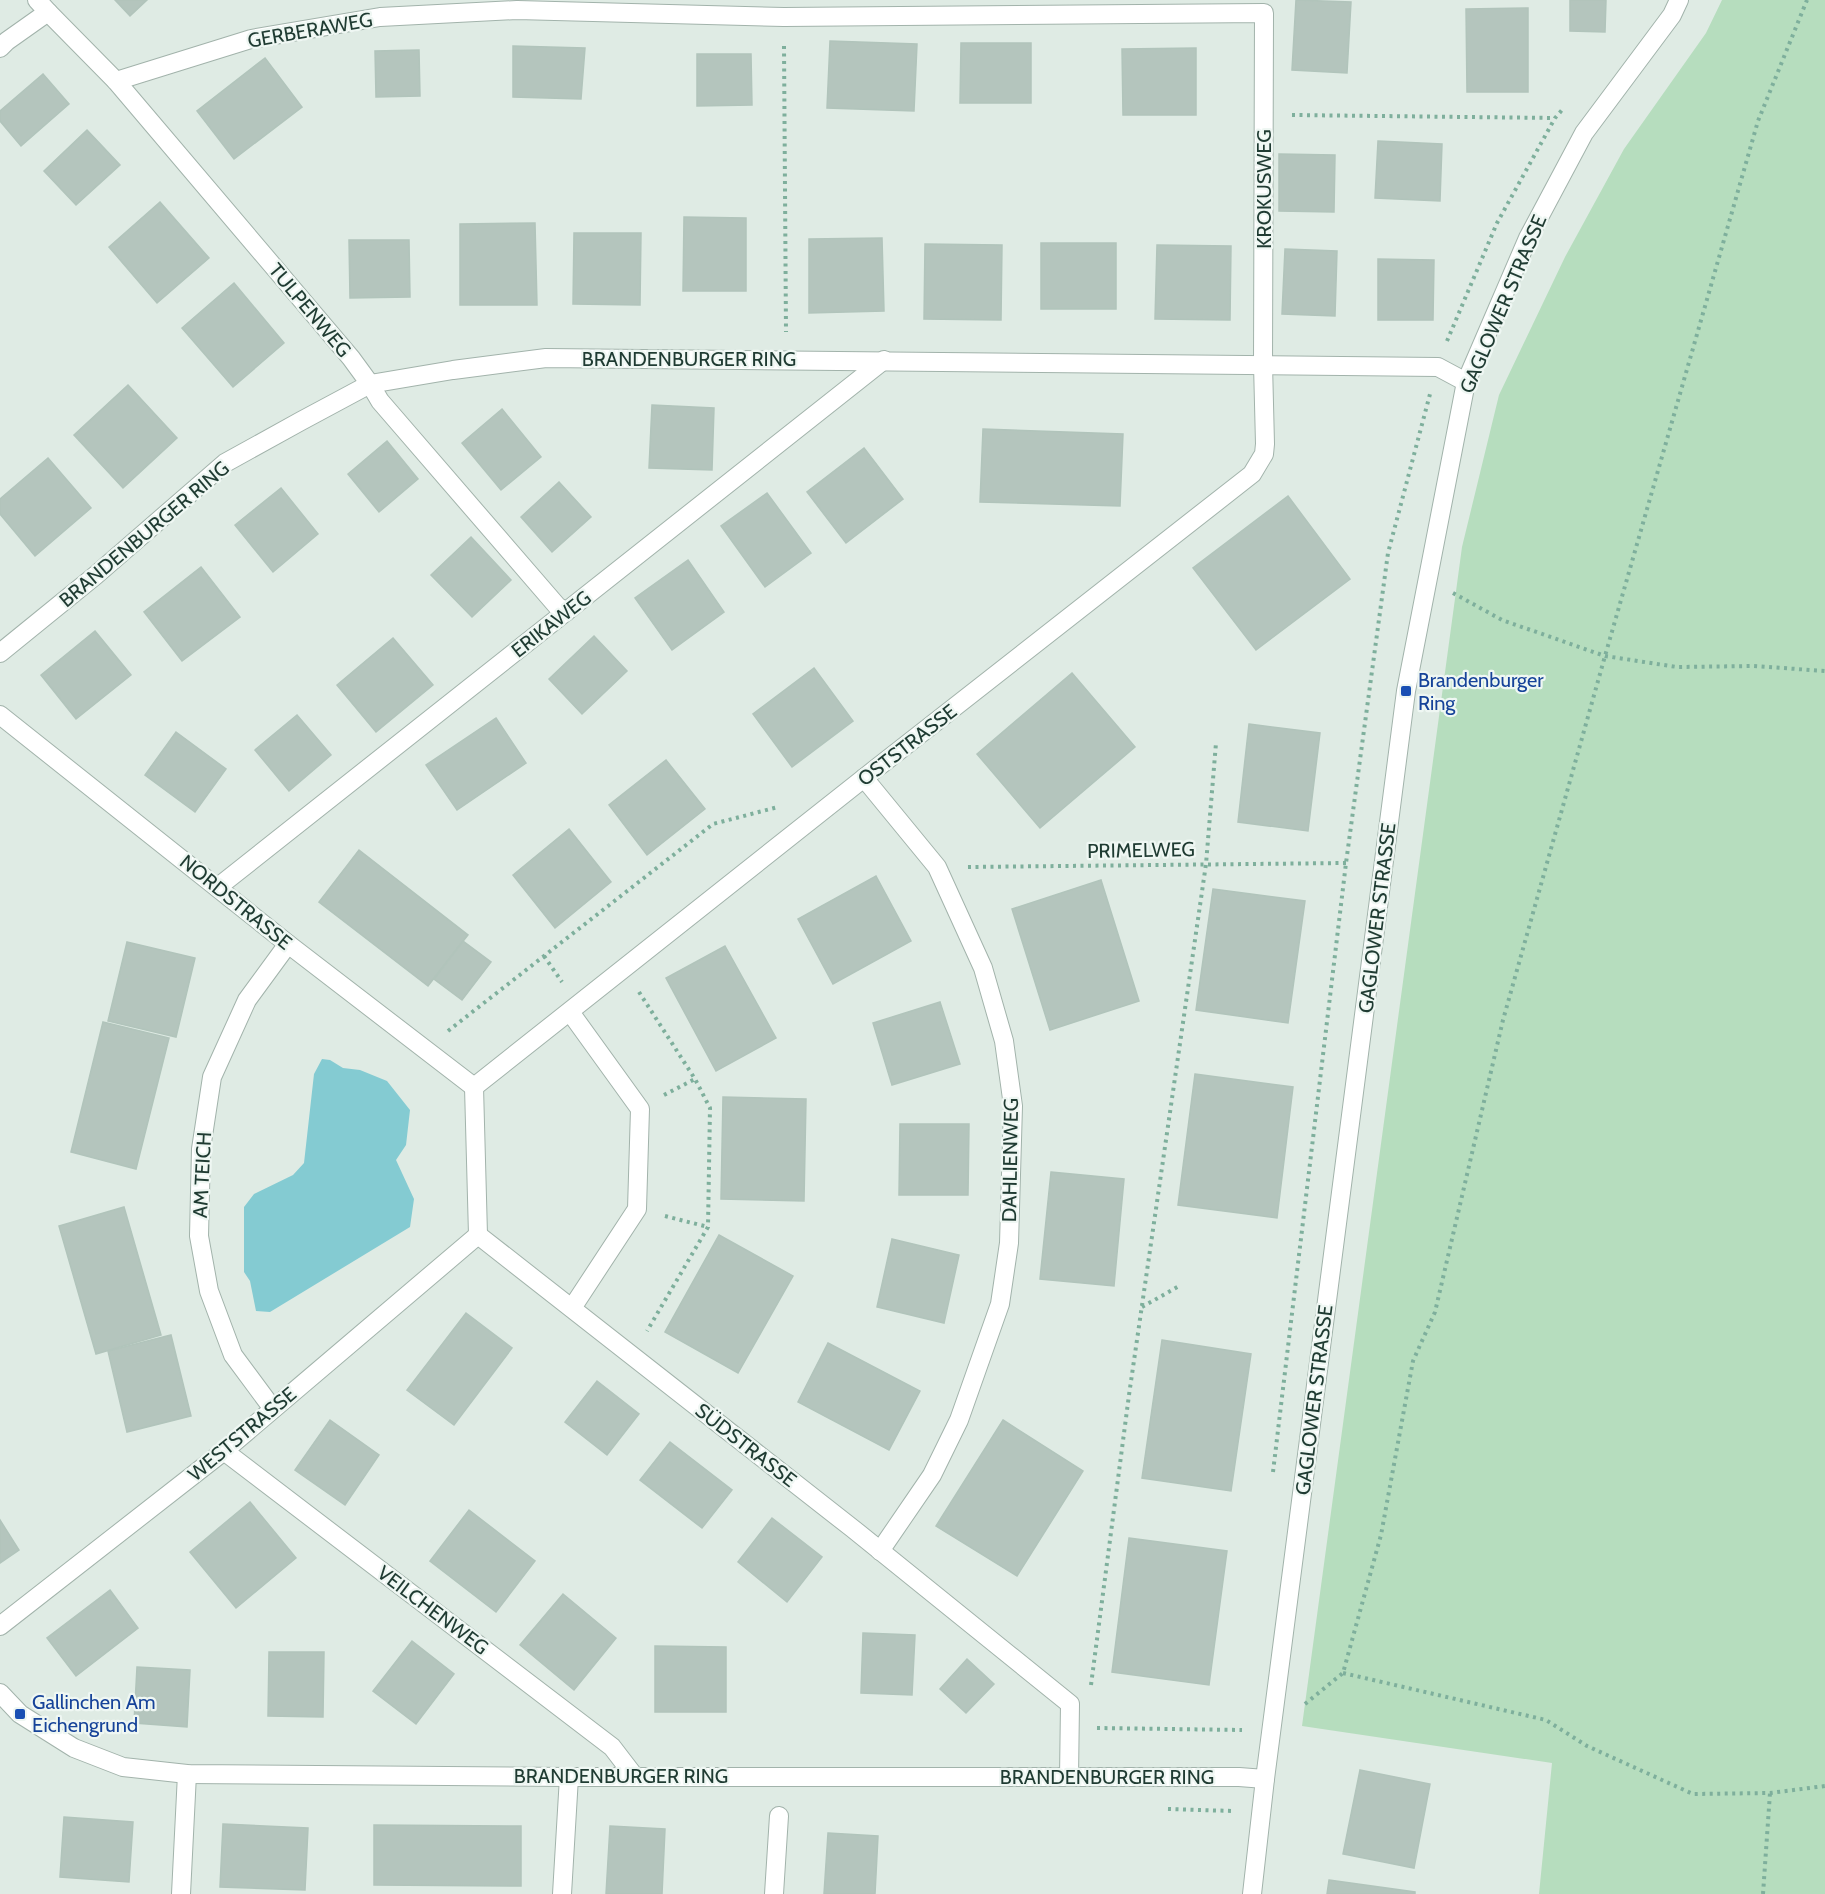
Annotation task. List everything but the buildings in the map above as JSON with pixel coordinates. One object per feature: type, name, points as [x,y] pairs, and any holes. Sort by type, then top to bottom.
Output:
[{"type":"street","name":"GAGLOWER STRASSE","points":[[1252,1894],[1406,691],[1466,382],[1528,238],[1584,133],[1672,15],[1680,0]]},
{"type":"street","name":"TULPENWEG","points":[[0,48],[42,6],[117,81],[351,358],[380,401],[556,606],[566,612]]},
{"type":"street","name":"GERBERAWEG","points":[[117,81],[251,39],[380,17],[517,10],[784,17],[1264,13]]},
{"type":"street","name":"KROKUSWEG","points":[[1263,364],[1264,13]]},
{"type":"street","name":"BRANDENBURGER RING","points":[[0,653],[96,575],[225,463],[370,384],[546,358],[1438,366],[1466,382]]},
{"type":"street","name":"ERIKAWEG","points":[[218,888],[884,360]]},
{"type":"street","name":"OSTSTRASSE","points":[[474,1087],[1252,474],[1264,454],[1263,364]]},
{"type":"street","name":"NORDSTRASSE","points":[[0,715],[288,944],[474,1087]]},
{"type":"street","name":"DAHLIENWEG","points":[[864,778],[937,867],[983,968],[1004,1041],[1013,1106],[1009,1243],[1000,1304],[959,1420],[932,1475],[880,1551]]},
{"type":"street","name":"AM TEICH","points":[[273,1409],[233,1355],[209,1291],[199,1236],[201,1149],[212,1077],[247,1000],[288,944]]},
{"type":"street","points":[[570,1012],[640,1109],[637,1209],[572,1308]]},
{"type":"street","points":[[474,1087],[478,1235]]},
{"type":"street","name":"SÜDSTRASSE","points":[[478,1235],[880,1551],[1070,1704],[1069,1777]]},
{"type":"street","name":"WESTSTRASSE","points":[[0,1626],[224,1451],[478,1235]]},
{"type":"street","name":"VEILCHENWEG","points":[[224,1451],[612,1748],[635,1777]]},
{"type":"street","name":"BRANDENBURGER RING","points":[[0,1694],[20,1714],[74,1748],[123,1767],[187,1774],[569,1777],[1239,1777],[1265,1779]]},
{"type":"street","points":[[180,1894],[187,1774]]},
{"type":"street","points":[[562,1894],[569,1777]]},
{"type":"street","points":[[774,1894],[778,1816]]},
{"type":"path","points":[[1299,1708],[1343,1673],[1380,1535],[1413,1361],[1435,1312],[1503,1020],[1758,121],[1807,0]]},
{"type":"path","points":[[784,17],[786,333]]},
{"type":"path","points":[[1264,114],[1554,118]]},
{"type":"path","points":[[1420,393],[1430,396]]},
{"type":"path","points":[[1446,592],[1502,620],[1605,656],[1677,668],[1754,666],[1825,671]]},
{"type":"path","points":[[1090,1692],[1142,1307],[1206,864],[1216,743]]},
{"type":"path","points":[[447,1031],[713,824],[789,804]]},
{"type":"path","name":"PRIMELWEG","points":[[937,867],[1346,863]]},
{"type":"path","points":[[638,990],[695,1079],[710,1108],[708,1227],[642,1340]]},
{"type":"path","points":[[637,1209],[708,1227]]},
{"type":"path","points":[[1142,1307],[1181,1285]]},
{"type":"path","points":[[1343,1673],[1546,1720],[1587,1746],[1693,1794],[1770,1793],[1825,1786]]},
{"type":"path","points":[[1071,1728],[1243,1730]]},
{"type":"path","points":[[1763,1894],[1770,1793]]},
{"type":"green space","points":[[1722,0],[1825,0],[1825,1894],[1539,1894],[1552,1763],[1302,1726],[1462,547],[1499,395],[1565,257],[1624,149],[1706,33]]},
{"type":"water","points":[[322,1059],[387,1081],[410,1110],[406,1145],[396,1160],[414,1199],[410,1227],[270,1312],[256,1311],[250,1281],[244,1272],[244,1207],[254,1194],[293,1175],[304,1163],[314,1074]]},
{"type":"place","name":"Brandenburger Ring","points":[[1406,691]]},
{"type":"place","name":"Gallinchen Am Eichengrund","points":[[20,1714]]}]
